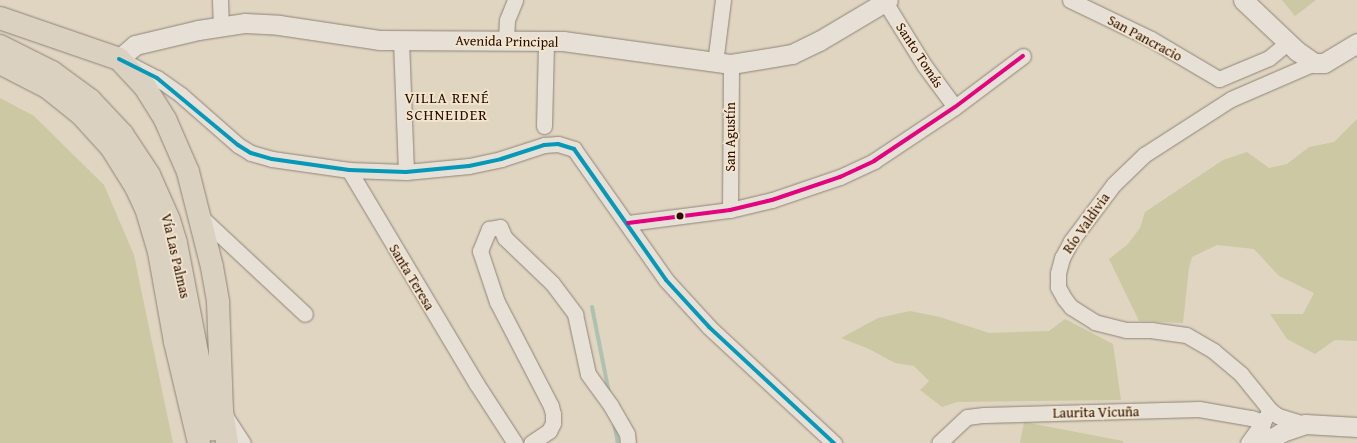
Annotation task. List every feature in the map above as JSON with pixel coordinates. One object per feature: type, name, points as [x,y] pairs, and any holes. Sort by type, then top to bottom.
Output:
[{"type":"highway","points":[[0,18],[119,59],[144,87],[165,119],[182,154],[201,217],[218,302],[222,411],[227,443]]},
{"type":"highway","name":"Vía Las Palmas","points":[[0,46],[52,72],[90,100],[122,134],[149,175],[169,220],[176,243],[215,443]]},
{"type":"highway","name":"Vía Las Palmas","points":[[0,63],[47,87],[81,114],[111,148],[136,187],[146,208],[159,252],[175,342],[199,443]]},
{"type":"street","points":[[220,0],[221,26]]},
{"type":"street","points":[[506,39],[507,20],[516,0]]},
{"type":"street","name":"San Agustín","points":[[722,0],[723,64],[730,210]]},
{"type":"street","name":"San Pancracio","points":[[1070,0],[1151,39],[1219,79],[1269,58],[1288,42]]},
{"type":"street","points":[[1244,0],[1306,60],[1314,63],[1324,62],[1357,42]]},
{"type":"street","name":"Avenida Principal","points":[[119,59],[135,45],[221,26],[245,23],[279,25],[379,40],[506,39],[546,43],[563,41],[723,64],[792,54],[819,42],[887,1]]},
{"type":"street","name":"Santo Tomás","points":[[887,1],[924,65],[955,107]]},
{"type":"street","points":[[401,41],[406,172]]},
{"type":"street","points":[[544,126],[546,43]]},
{"type":"street","points":[[628,223],[730,210],[772,200],[840,177],[874,161],[955,107],[1023,56]]},
{"type":"street","points":[[119,59],[157,78],[251,153],[272,159],[349,170],[406,172],[469,166],[501,159],[544,145],[558,144],[574,149],[628,223],[666,280],[709,327],[834,443]]},
{"type":"street","name":"Río Valdivia","points":[[1305,424],[1278,416],[1266,416],[1241,374],[1214,351],[1186,335],[1110,328],[1081,315],[1064,298],[1058,287],[1058,273],[1062,258],[1071,241],[1114,184],[1144,155],[1231,99],[1314,63]]},
{"type":"street","name":"Santa Teresa","points":[[349,170],[476,383],[515,443]]},
{"type":"street","points":[[201,217],[305,314]]},
{"type":"street","points":[[531,443],[549,431],[553,422],[553,414],[551,406],[500,308],[480,251],[489,229],[500,227],[504,238],[552,283],[575,314],[588,374],[621,422],[627,434],[628,443]]},
{"type":"street","name":"Laurita Vicuña","points":[[939,443],[967,417],[984,415],[1200,409],[1251,418],[1266,416]]},
{"type":"street","points":[[222,411],[243,443]]},
{"type":"street","points":[[1248,443],[1266,416]]},
{"type":"street","points":[[1263,443],[1266,416]]},
{"type":"street","points":[[1263,443],[1282,432],[1305,424],[1357,427]]},
{"type":"shaded area","points":[[1282,0],[1316,0],[1295,16]]},
{"type":"shaded area","points":[[0,98],[34,116],[104,185],[134,255],[173,443],[0,443]]},
{"type":"shaded area","points":[[1357,119],[1357,341],[1335,340],[1315,354],[1287,339],[1270,314],[1303,314],[1314,293],[1279,276],[1254,249],[1217,245],[1192,257],[1189,268],[1183,323],[1139,321],[1109,259],[1128,244],[1140,228],[1145,212],[1223,160],[1247,152],[1269,168],[1287,164],[1309,147],[1334,142]]},
{"type":"shaded area","points":[[910,311],[940,317],[989,333],[1049,331],[1065,319],[1113,344],[1121,400],[957,402],[942,407],[920,390],[929,381],[914,366],[895,363],[869,349],[841,338],[878,318]]},
{"type":"shaded area","points":[[1024,422],[1123,441],[1123,443],[1020,443]]},
{"type":"waterway","points":[[592,307],[609,393]]},
{"type":"waterway","points":[[614,423],[618,443]]},
{"type":"transit line","points":[[628,223],[730,210],[772,200],[840,177],[874,161],[955,107],[1023,56]]},
{"type":"transit line","points":[[119,59],[157,78],[238,145],[251,153],[272,159],[349,170],[406,172],[469,166],[501,159],[544,145],[558,144],[574,149],[666,280],[709,327],[834,443]]},
{"type":"district","name":"VILLA RENÉ SCHNEIDER","points":[[447,106]]}]
